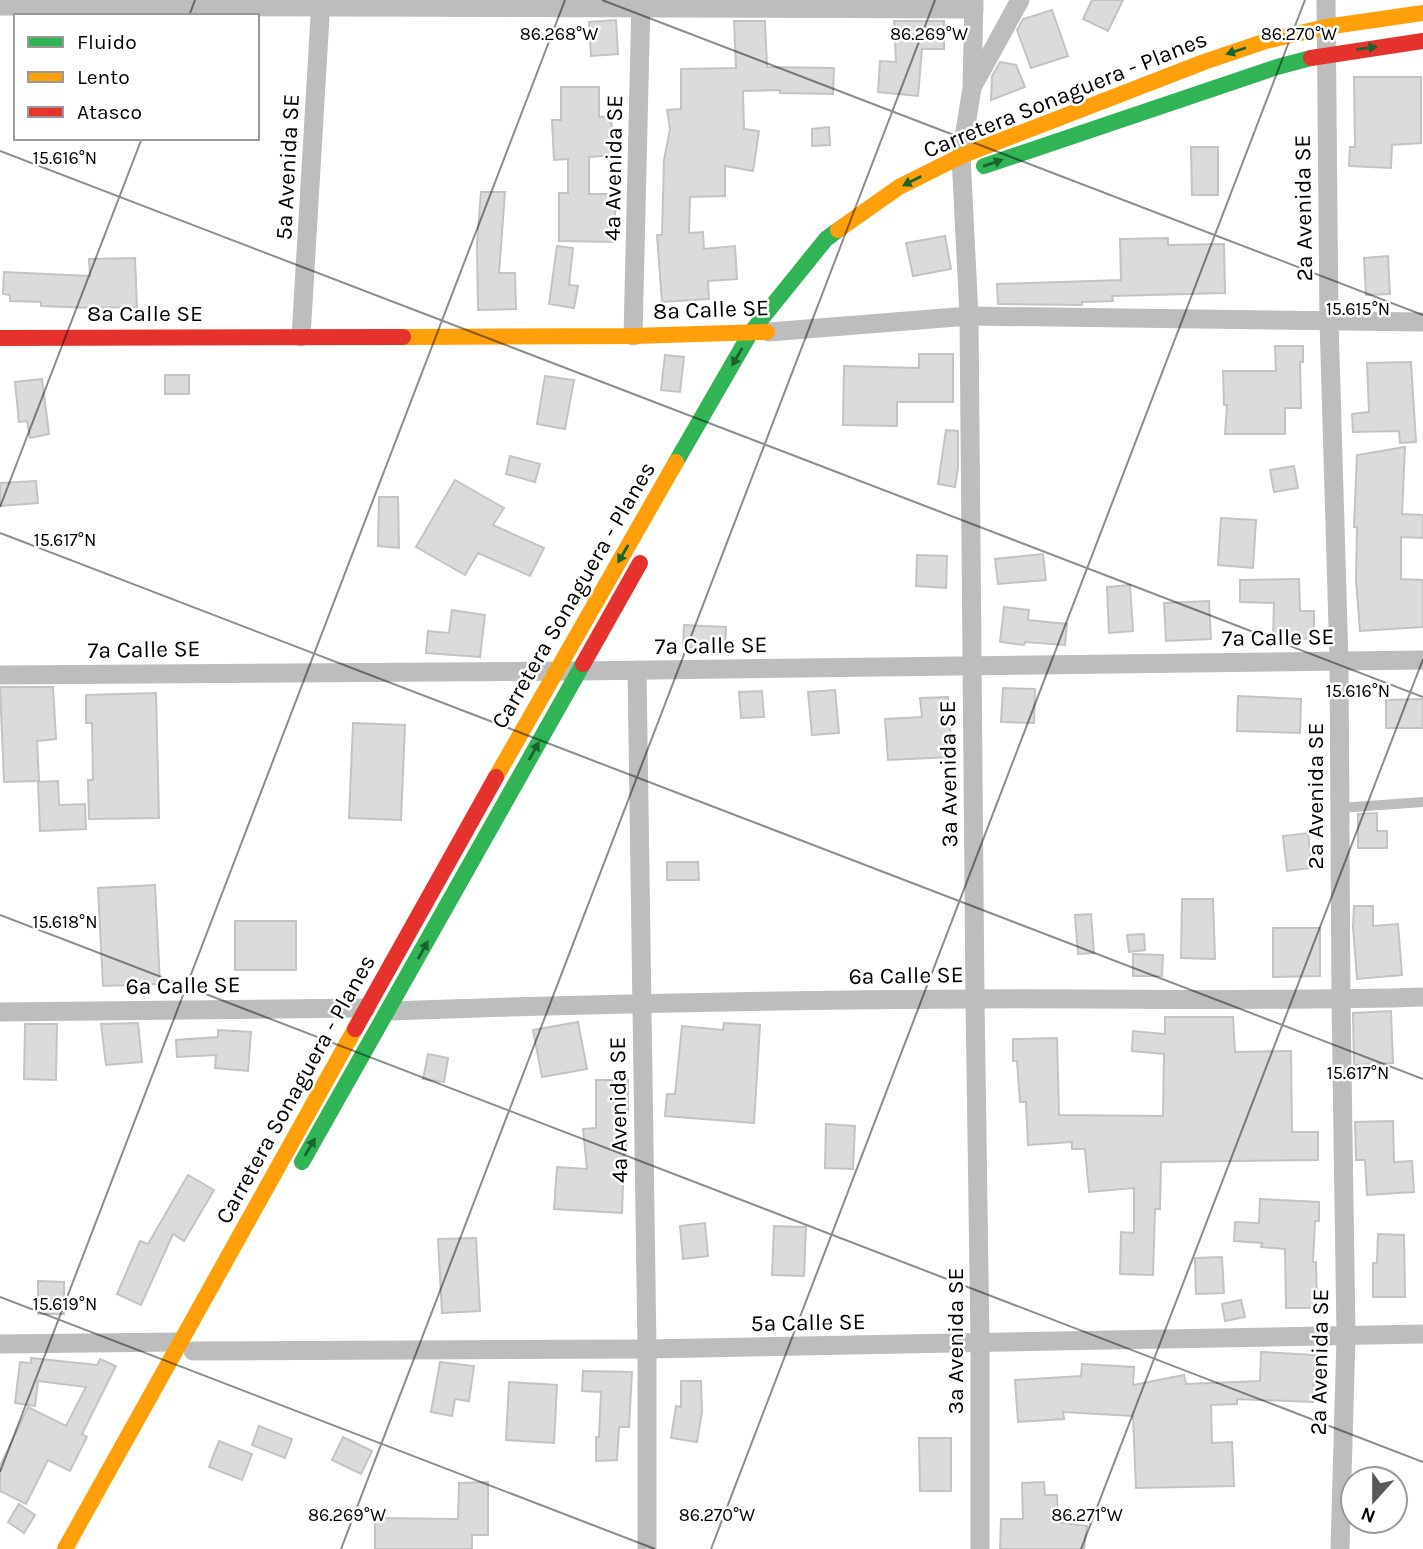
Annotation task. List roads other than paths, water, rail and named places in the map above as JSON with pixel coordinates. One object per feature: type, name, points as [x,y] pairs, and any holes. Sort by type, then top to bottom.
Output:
[{"type":"main road","name":"Carretera Sonaguera - Planes","points":[[958,170],[1204,62],[1266,41],[1326,27],[1423,13]]},
{"type":"main road","name":"Carretera Sonaguera - Planes","points":[[65,1549],[186,1346],[366,1008],[556,670],[761,336],[826,239],[899,187],[1264,70],[1326,54],[1423,41]]},
{"type":"main road","name":"Carretera Sonaguera - Planes","points":[[761,336],[837,250],[877,222]]},
{"type":"main road","name":"8a Calle SE","points":[[0,338],[761,336]]},
{"type":"main road","name":"Carretera Sonaguera - Planes","points":[[295,1175],[647,550]]},
{"type":"main road","name":"Carretera Sonaguera - Planes","points":[[161,1411],[186,1346],[220,1304]]},
{"type":"street","points":[[972,88],[1020,0]]},
{"type":"street","name":"2a Avenida SE","points":[[1326,0],[1329,321],[1339,661],[1346,1336],[1340,1549]]},
{"type":"street","points":[[0,6],[321,3],[974,4]]},
{"type":"street","name":"5a Avenida SE","points":[[301,337],[321,3]]},
{"type":"street","name":"4a Avenida SE","points":[[633,337],[641,4]]},
{"type":"street","name":"3a Avenida SE","points":[[974,4],[972,88],[958,170],[969,316],[980,1549]]},
{"type":"street","name":"8a Calle SE","points":[[761,336],[969,316],[1423,322]]},
{"type":"street","name":"7a Calle SE","points":[[0,675],[579,671],[1423,660]]},
{"type":"street","name":"4a Avenida SE","points":[[637,670],[647,1549]]},
{"type":"street","name":"6a Calle SE","points":[[389,1011],[640,1002],[1423,998]]},
{"type":"street","name":"6a Calle SE","points":[[0,1012],[366,1008]]},
{"type":"street","name":"5a Calle SE","points":[[0,1344],[646,1349],[1423,1334]]},
{"type":"lane","points":[[1340,808],[1423,802]]}]
